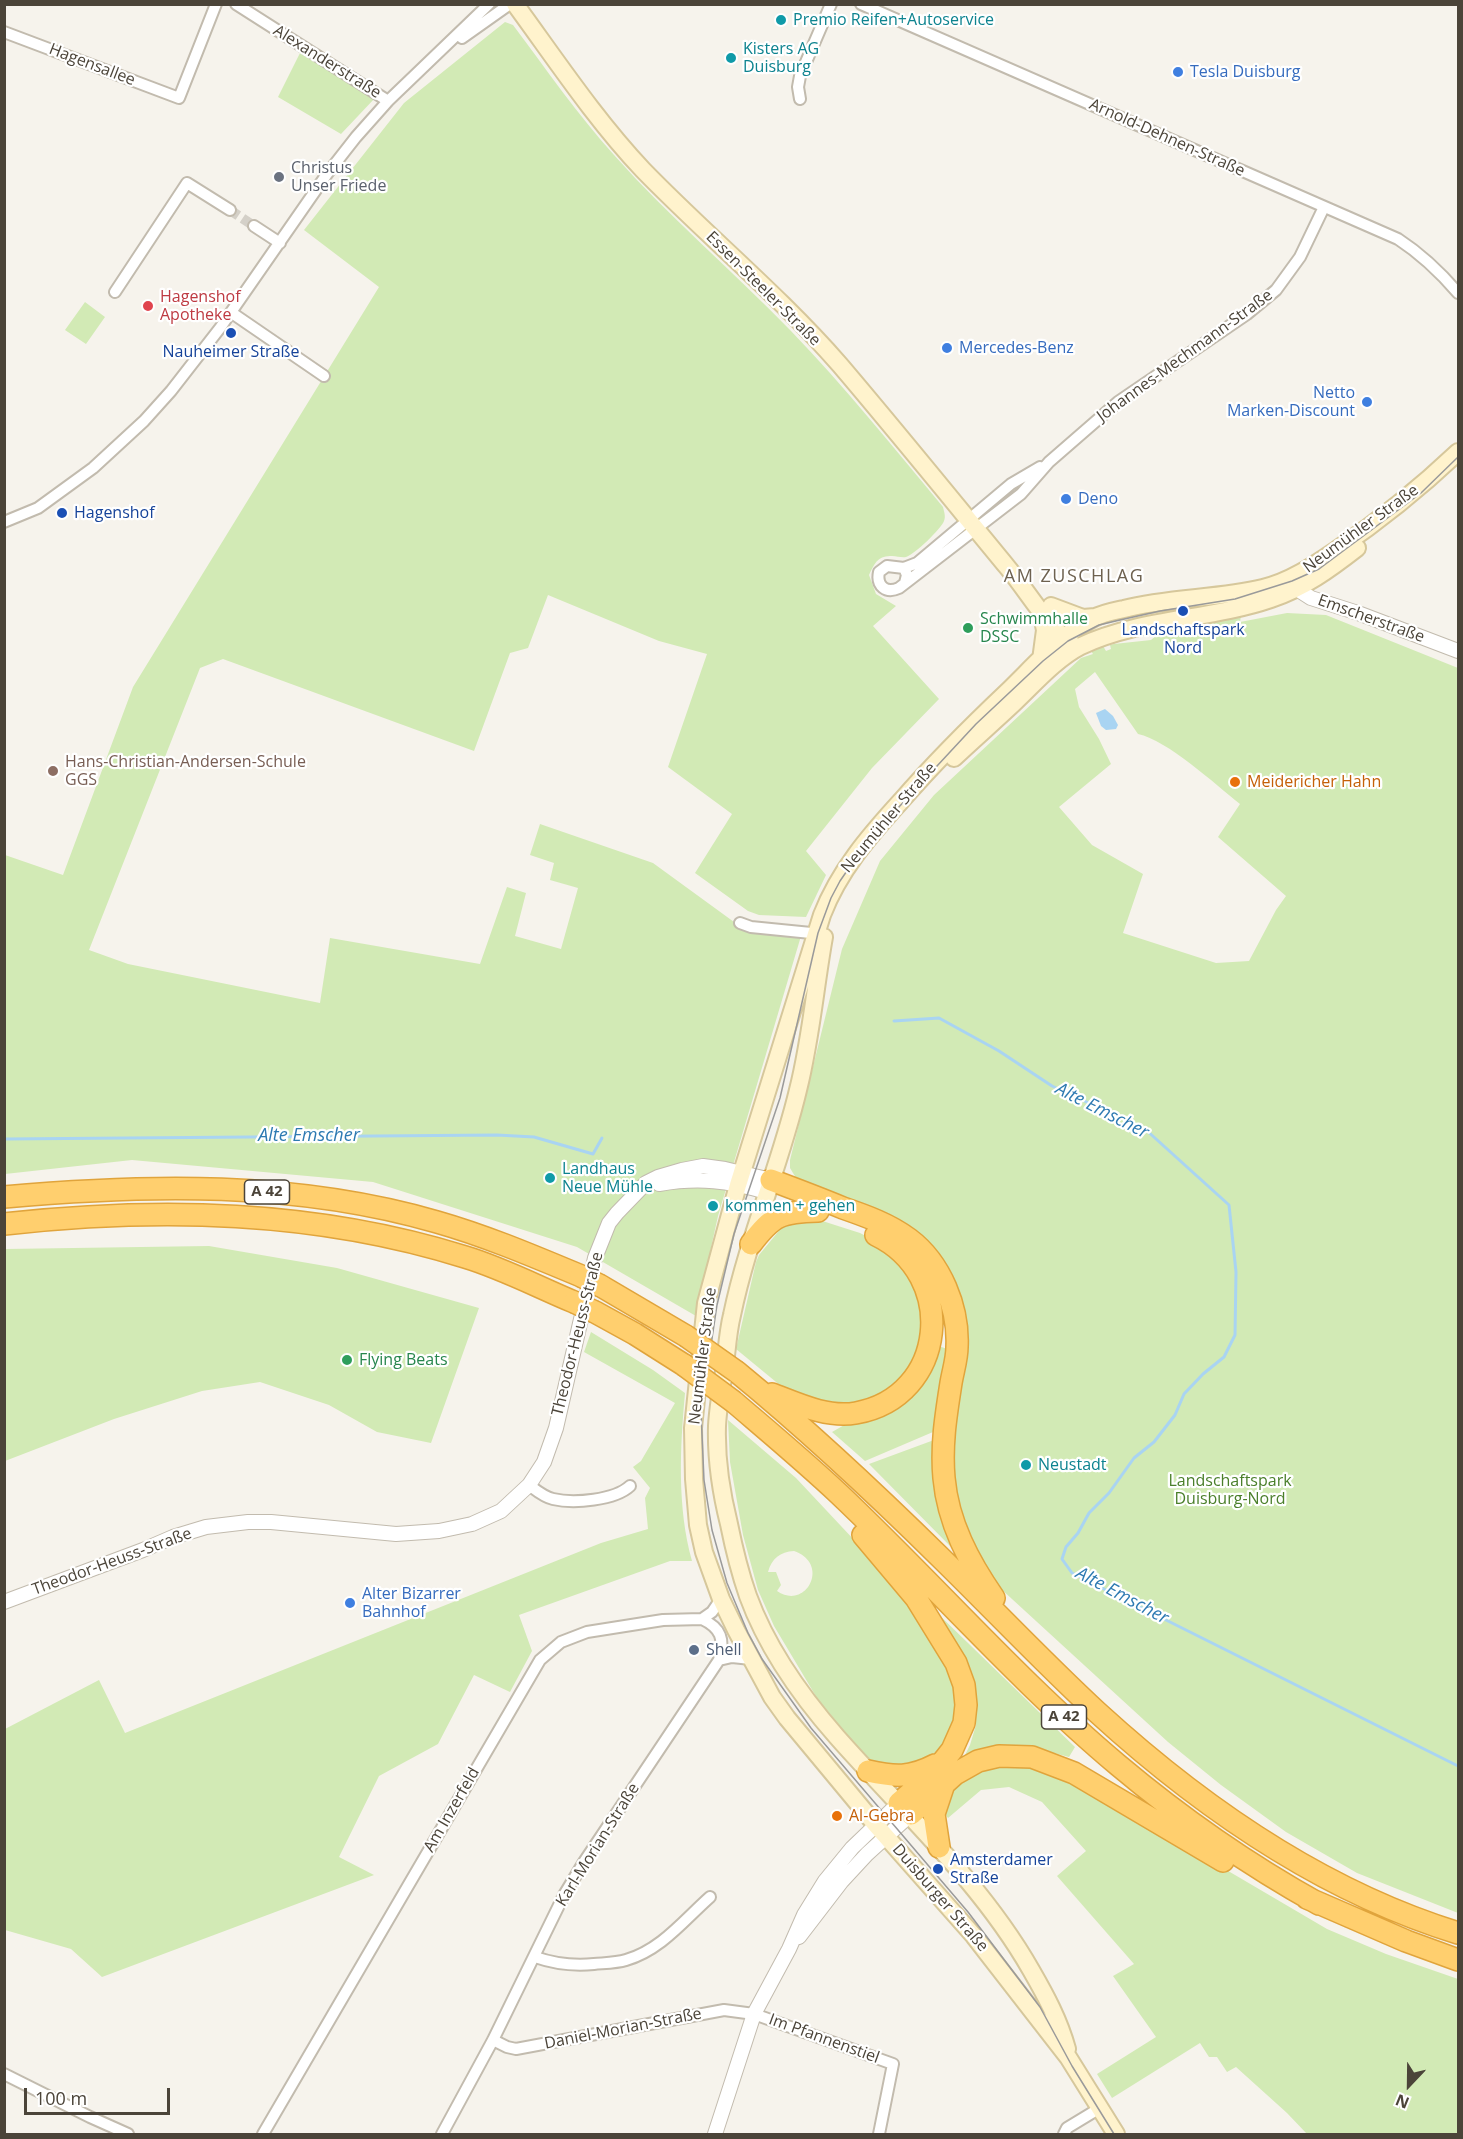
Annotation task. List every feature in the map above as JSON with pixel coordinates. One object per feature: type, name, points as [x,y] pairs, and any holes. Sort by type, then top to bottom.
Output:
[{"type":"highway","points":[[755,1387],[809,1408],[829,1412],[855,1413],[880,1405],[899,1393],[914,1377],[924,1360],[930,1343],[932,1315],[929,1293],[906,1254],[884,1239],[818,1211],[769,1186]]},
{"type":"highway","points":[[769,1186],[885,1224],[910,1239],[941,1275],[951,1302],[957,1338],[942,1455],[947,1501],[967,1557],[1021,1639]]},
{"type":"highway","name":"A 42","points":[[4,1197],[128,1188],[205,1188],[317,1197],[435,1221],[522,1251],[601,1286],[686,1336],[755,1387],[864,1483],[1097,1712],[1193,1793],[1279,1851],[1355,1892],[1458,1932]]},
{"type":"highway","points":[[751,1244],[766,1225],[778,1216],[818,1211]]},
{"type":"highway","name":"A 42","points":[[4,1224],[127,1215],[207,1214],[308,1222],[379,1235],[466,1257],[595,1312],[684,1365],[734,1402],[790,1450],[1063,1716],[1117,1765],[1204,1833],[1268,1876],[1319,1904],[1406,1941],[1458,1960]]},
{"type":"highway","points":[[835,1496],[916,1598],[956,1663],[964,1684],[966,1705],[960,1736],[905,1809]]},
{"type":"highway","points":[[905,1809],[978,1761],[999,1756],[1032,1757],[1049,1762],[1100,1788],[1223,1861],[1319,1904]]},
{"type":"highway","points":[[868,1771],[888,1776],[907,1776],[944,1760]]},
{"type":"highway","points":[[939,1847],[934,1814],[944,1784]]},
{"type":"main road","name":"Essen-Steeler-Straße","points":[[515,4],[592,109],[642,168],[838,363],[1012,573],[1030,586],[1072,639]]},
{"type":"main road","name":"Neumühler Straße","points":[[1072,639],[1237,609],[1270,600],[1418,489],[1458,452]]},
{"type":"main road","name":"Neumühler Straße","points":[[694,1479],[695,1396],[706,1303],[740,1179],[820,933],[829,897],[838,880],[883,820],[974,722],[1041,660],[1072,639],[1096,617],[1138,605],[1293,584],[1320,576],[1424,498],[1458,466]]},
{"type":"main road","points":[[1041,660],[1046,608],[1083,618],[1096,617]]},
{"type":"main road","name":"Neumühler Straße","points":[[718,1470],[717,1426],[731,1317],[798,1089],[816,995],[820,933],[846,885],[889,826],[944,768],[1058,663],[1072,639]]},
{"type":"main road","name":"Duisburger Straße","points":[[718,1470],[736,1558],[749,1598],[767,1638],[806,1698],[987,1904],[1026,1961],[1060,2024],[1070,2061]]},
{"type":"main road","name":"Duisburger Straße","points":[[694,1479],[698,1525],[704,1552],[721,1599],[751,1659],[787,1718],[880,1830],[974,1936],[1070,2061],[1116,2134]]},
{"type":"street","name":"Hagensallee","points":[[4,32],[179,98],[216,4]]},
{"type":"street","name":"Alexanderstraße","points":[[236,4],[388,101]]},
{"type":"street","points":[[4,522],[38,508],[93,468],[114,450],[171,391],[232,313],[327,174],[388,101],[489,4]]},
{"type":"street","points":[[441,51],[510,4]]},
{"type":"street","points":[[800,99],[798,87],[800,76],[831,4]]},
{"type":"street","name":"Arnold-Dehnen-Straße","points":[[861,4],[1398,238],[1438,270],[1458,293]]},
{"type":"street","points":[[115,292],[187,183],[230,210]]},
{"type":"street","name":"Johannes-Mechmann-Straße","points":[[972,524],[1021,494],[1049,462],[1118,402],[1240,320],[1276,290],[1300,257],[1324,207]]},
{"type":"street","points":[[254,226],[280,243]]},
{"type":"street","points":[[232,313],[324,376]]},
{"type":"street","points":[[972,524],[899,588],[891,590],[882,587],[878,580],[879,572],[887,566],[904,568],[917,563],[972,524]]},
{"type":"street","points":[[904,568],[907,575],[905,583]]},
{"type":"street","name":"Emscherstraße","points":[[1293,584],[1321,602],[1358,613],[1458,651]]},
{"type":"street","points":[[740,923],[751,927],[820,933]]},
{"type":"street","name":"Theodor-Heuss-Straße","points":[[4,1602],[173,1537],[206,1527],[271,1522],[396,1534],[439,1531],[472,1524],[501,1511],[529,1485],[544,1462],[556,1428],[595,1258],[602,1237],[617,1213],[646,1183],[658,1177],[703,1166],[769,1186]]},
{"type":"street","points":[[529,1485],[545,1496],[571,1502],[617,1494],[624,1492],[630,1486]]},
{"type":"street","points":[[721,1599],[712,1612],[702,1618],[717,1628],[721,1634],[720,1660],[732,1657],[751,1659]]},
{"type":"street","name":"Am Inzerfeld","points":[[263,2134],[540,1660],[561,1641],[587,1632],[663,1620],[702,1618]]},
{"type":"street","name":"Karl-Morian-Straße","points":[[442,2134],[493,2040],[564,1895],[720,1660]]},
{"type":"street","points":[[715,2134],[754,2014],[789,1949],[804,1915],[825,1881],[852,1848],[880,1830],[905,1809]]},
{"type":"street","points":[[535,1957],[564,1964],[624,1961],[656,1946],[710,1897]]},
{"type":"street","name":"Daniel-Morian-Straße","points":[[493,2040],[516,2049],[724,2010],[754,2014]]},
{"type":"street","name":"Im Pfannenstiel","points":[[754,2014],[893,2064],[879,2134]]},
{"type":"street","points":[[4,2074],[128,2134]]},
{"type":"street","points":[[1064,2134],[1067,2128],[1100,2108]]},
{"type":"green space","points":[[505,22],[513,25],[574,107],[614,155],[811,352],[943,507],[944,521],[927,541],[906,557],[883,557],[875,564],[869,575],[876,594],[896,606],[873,626],[939,699],[872,768],[806,851],[826,875],[806,917],[759,915],[748,911],[695,873],[732,814],[668,767],[707,654],[659,641],[548,595],[528,648],[510,653],[474,751],[223,659],[200,668],[89,950],[128,964],[320,1003],[330,938],[480,964],[507,887],[526,893],[515,936],[561,949],[578,888],[550,880],[554,863],[530,855],[540,824],[653,863],[745,930],[801,936],[718,1216],[696,1316],[577,1247],[373,1182],[132,1160],[5,1174],[5,855],[63,875],[133,687],[379,287],[304,230],[404,103]]},
{"type":"green space","points":[[301,51],[375,98],[341,134],[278,97]]},
{"type":"green space","points":[[85,302],[105,317],[86,344],[65,330]]},
{"type":"green space","name":"Landschaftspark Duisburg-Nord","points":[[1287,613],[1326,615],[1458,668],[1458,1913],[1357,1873],[1286,1832],[1221,1785],[1168,1742],[988,1577],[954,1501],[945,1271],[796,1178],[790,1168],[790,1160],[842,949],[880,861],[934,795],[1081,658],[1093,654],[1091,651],[1103,646],[1106,651],[1111,649],[1110,645],[1114,644],[1151,640],[1171,629],[1241,616],[1240,622]],"holes":[[[1095,672],[1138,734],[1163,745],[1240,804],[1218,837],[1286,896],[1249,961],[1216,963],[1123,933],[1143,874],[1092,845],[1059,807],[1111,764],[1079,707],[1075,689]]]},
{"type":"green space","points":[[813,1218],[860,1233],[881,1244],[913,1276],[925,1329],[909,1371],[879,1397],[861,1403],[824,1406],[787,1391],[736,1349],[759,1255],[783,1223]]},
{"type":"green space","points":[[209,1246],[337,1268],[479,1308],[431,1443],[377,1432],[329,1405],[260,1382],[202,1391],[114,1419],[5,1461],[5,1249]]},
{"type":"green space","points":[[591,1332],[653,1370],[685,1393],[681,1477],[684,1520],[692,1561],[670,1561],[519,1615],[532,1651],[510,1692],[474,1675],[438,1744],[379,1776],[339,1857],[374,1875],[102,1977],[71,1949],[5,1930],[5,1729],[99,1680],[125,1733],[601,1543],[648,1529],[645,1498],[650,1488],[633,1467],[641,1461],[675,1403],[584,1352]]},
{"type":"green space","points":[[936,1345],[950,1350],[933,1432],[865,1461],[832,1432],[855,1419]]},
{"type":"green space","points":[[728,1420],[796,1478],[900,1592],[949,1663],[961,1707],[943,1751],[893,1773],[867,1760],[817,1698],[774,1626],[758,1590],[743,1535],[730,1462]],"holes":[[[794,1551],[805,1557],[811,1566],[813,1575],[805,1591],[788,1596],[777,1591],[781,1585],[776,1572],[768,1572],[774,1559],[781,1554]]]},
{"type":"green space","points":[[934,1440],[953,1545],[950,1546],[869,1464]]},
{"type":"green space","points":[[932,1608],[1075,1747],[1069,1757],[1031,1747],[963,1759],[976,1725],[976,1707]]},
{"type":"green space","points":[[1006,1763],[1047,1769],[1327,1929],[1386,1954],[1458,1979],[1458,2134],[1307,2134],[1236,2067],[1227,2072],[1217,2057],[1209,2057],[1200,2043],[1112,2098],[1097,2074],[1156,2037],[1113,1976],[1134,1964],[1057,1876],[1086,1851],[1042,1802],[1009,1787],[981,1790],[948,1818],[939,1806],[960,1781],[976,1772]]},
{"type":"water","points":[[1105,709],[1118,725],[1116,729],[1106,730],[1101,726],[1096,713]]},
{"type":"waterway","name":"Alte Emscher","points":[[894,1021],[939,1018],[999,1051],[1052,1086],[1145,1129],[1229,1205],[1236,1272],[1235,1335],[1224,1357],[1184,1394],[1175,1415],[1154,1442],[1134,1458],[1109,1493],[1089,1513],[1078,1533],[1066,1547],[1062,1559],[1072,1573],[1458,1766]]},
{"type":"waterway","name":"Alte Emscher","points":[[4,1139],[497,1135],[534,1137],[593,1154],[602,1138]]},
{"type":"tunnel","points":[[230,210],[254,226]]},
{"type":"tram line","points":[[1114,2134],[1072,2066],[1040,2007],[968,1912],[811,1728],[762,1659],[748,1633],[727,1583],[712,1530],[704,1480],[701,1412],[717,1305],[734,1234],[780,1098],[818,933],[840,881],[885,822],[976,724],[1043,661],[1068,641],[1099,625],[1160,611],[1235,599],[1292,581],[1319,569],[1421,493],[1458,457]]},
{"type":"place","name":"Premio Reifen+Autoservice","points":[[781,20]]},
{"type":"place","name":"Kisters AG Duisburg","points":[[731,58]]},
{"type":"place","name":"Tesla Duisburg","points":[[1178,72]]},
{"type":"place","name":"Christus Unser Friede","points":[[279,177]]},
{"type":"place","name":"Hagenshof Apotheke","points":[[148,306]]},
{"type":"place","name":"Nauheimer Straße","points":[[231,333]]},
{"type":"place","name":"Mercedes-Benz","points":[[947,348]]},
{"type":"place","name":"Netto Marken-Discount","points":[[1367,402]]},
{"type":"place","name":"Deno","points":[[1066,499]]},
{"type":"place","name":"Hagenshof","points":[[62,513]]},
{"type":"place","name":"Landschaftspark Nord","points":[[1183,611]]},
{"type":"place","name":"Schwimmhalle DSSC","points":[[968,628]]},
{"type":"place","name":"Hans-Christian-Andersen-Schule GGS","points":[[53,771]]},
{"type":"place","name":"Meidericher Hahn","points":[[1235,782]]},
{"type":"place","name":"Landhaus Neue Mühle","points":[[550,1178]]},
{"type":"place","name":"kommen + gehen","points":[[713,1206]]},
{"type":"place","name":"Flying Beats","points":[[347,1360]]},
{"type":"place","name":"Neustadt","points":[[1026,1465]]},
{"type":"place","name":"Alter Bizarrer Bahnhof","points":[[350,1603]]},
{"type":"place","name":"Shell","points":[[694,1650]]},
{"type":"place","name":"Al-Gebra","points":[[837,1816]]},
{"type":"place","name":"Amsterdamer Straße","points":[[938,1869]]},
{"type":"district","name":"AM ZUSCHLAG","points":[[1074,577]]}]
